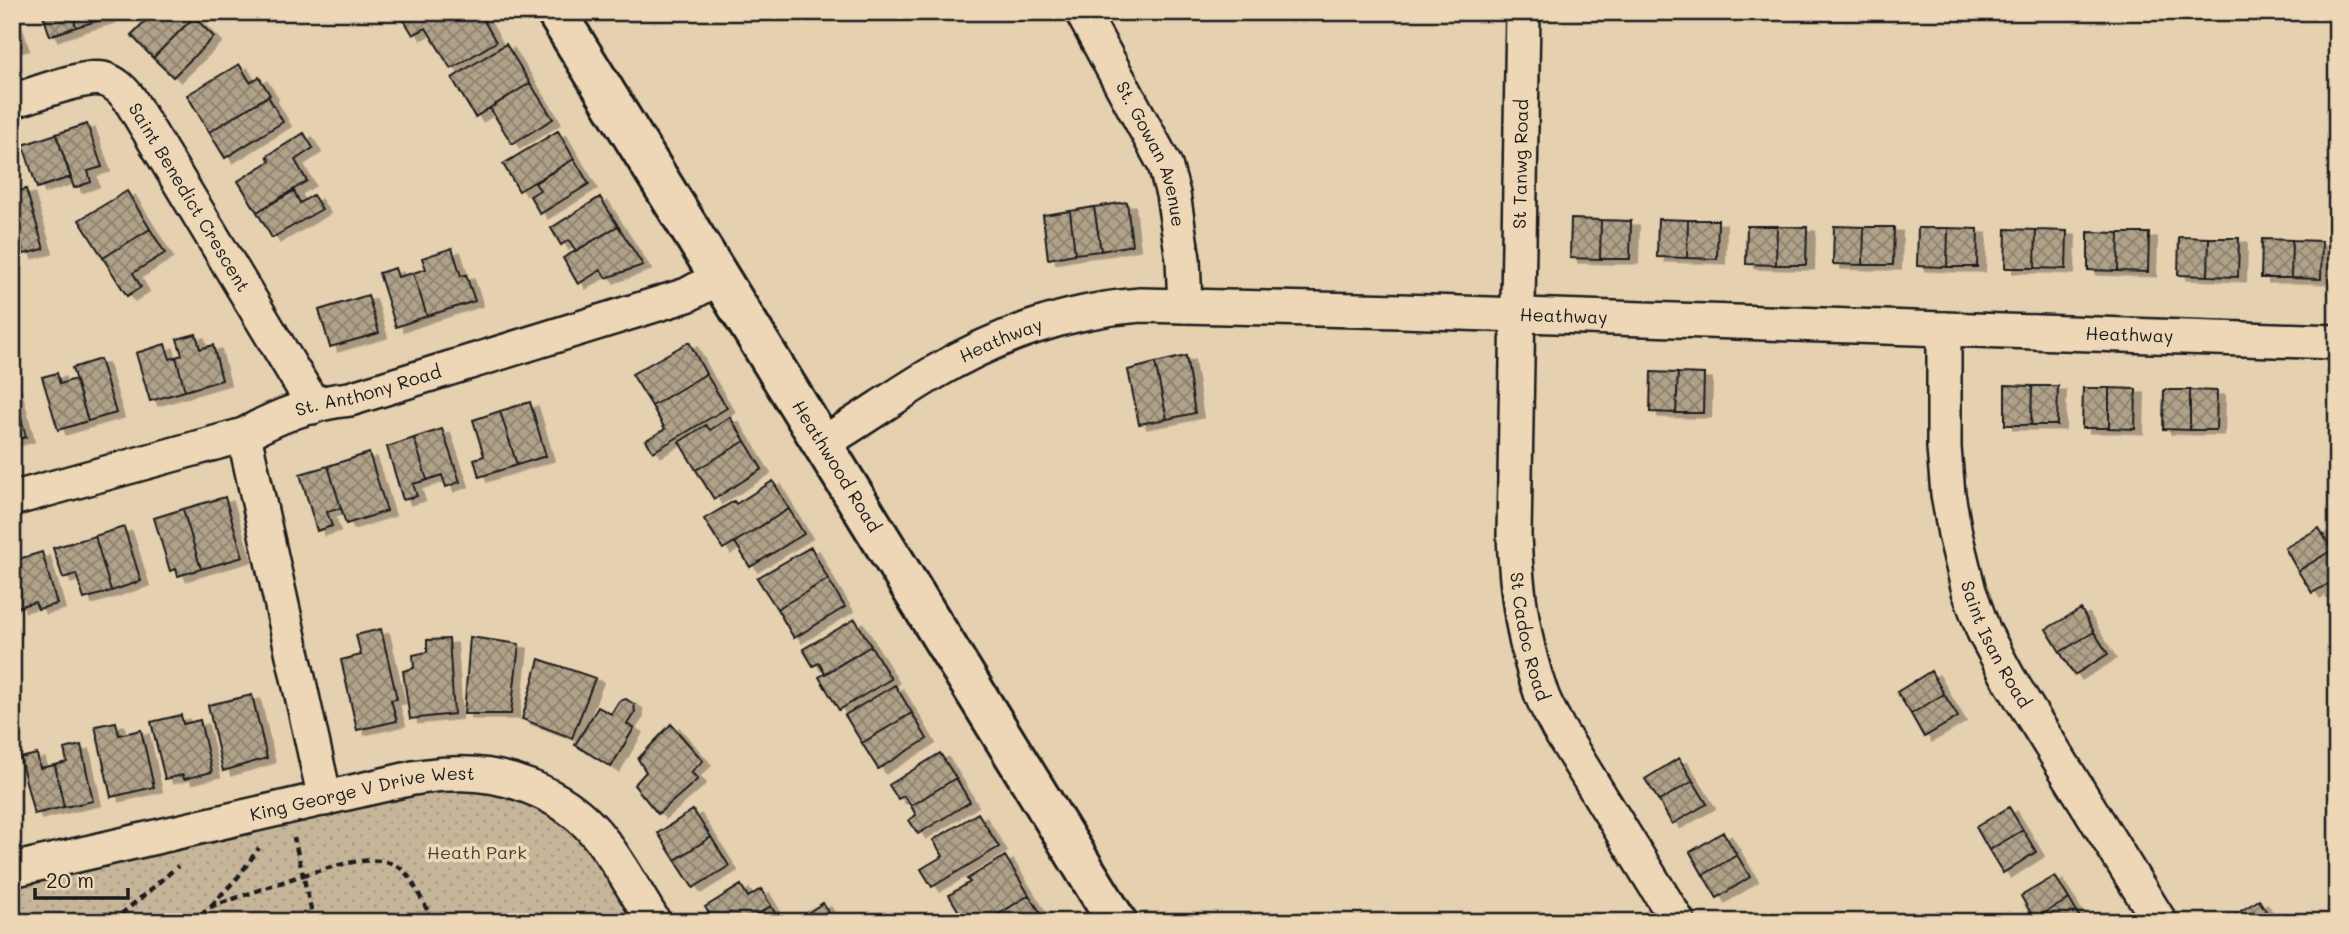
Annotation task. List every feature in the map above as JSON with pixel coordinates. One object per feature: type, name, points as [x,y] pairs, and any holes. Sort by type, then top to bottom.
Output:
[{"type":"street","name":"Heathwood Road","points":[[556,12],[1117,922]]},
{"type":"street","name":"St. Gowan Avenue","points":[[1083,12],[1165,165],[1173,194],[1183,259],[1185,306]]},
{"type":"street","name":"St Tanwg Road","points":[[1519,315],[1523,12]]},
{"type":"street","name":"Saint Benedict Crescent","points":[[12,101],[90,79],[103,79],[118,86],[129,98],[307,394],[312,407]]},
{"type":"street","name":"St. Anthony Road","points":[[12,499],[244,435],[269,421],[312,407],[350,399],[687,295],[720,277]]},
{"type":"street","name":"Heathway","points":[[823,443],[933,373],[998,341],[1068,316],[1106,307],[1141,305],[1519,315],[2337,342]]},
{"type":"street","name":"St Cadoc Road","points":[[1519,315],[1514,535],[1516,572],[1530,657],[1541,695],[1558,728],[1678,922]]},
{"type":"street","name":"Saint Isan Road","points":[[1944,329],[1944,448],[1948,494],[1969,592],[1984,632],[2008,677],[2160,922]]},
{"type":"street","points":[[244,435],[325,799]]},
{"type":"street","name":"King George V Drive West","points":[[12,870],[413,778],[451,774],[481,775],[512,781],[542,793],[573,811],[594,831],[612,855],[654,922]]},
{"type":"path","points":[[283,838],[294,834],[314,922]]},
{"type":"path","points":[[191,922],[210,907],[237,877],[261,844],[253,847]]},
{"type":"path","points":[[113,922],[186,860]]},
{"type":"path","points":[[210,907],[303,875],[362,861],[382,861],[404,870],[434,922]]},
{"type":"green space","name":"Heath Park","points":[[487,784],[576,825],[644,922],[12,922],[12,879],[330,806]]},
{"type":"building","points":[[42,12],[72,12],[76,27],[50,36]]},
{"type":"building","points":[[72,12],[105,12],[107,18],[76,27]]},
{"type":"building","points":[[146,12],[190,12],[194,17],[153,58],[131,35],[150,16]]},
{"type":"building","points":[[399,12],[479,12],[496,42],[451,69],[426,28],[413,35]]},
{"type":"building","points":[[194,17],[214,37],[173,77],[153,58]]},
{"type":"building","points":[[12,18],[21,46],[12,48]]},
{"type":"building","points":[[506,44],[530,83],[475,117],[452,78]]},
{"type":"building","points":[[239,64],[250,82],[259,77],[270,95],[209,132],[187,95]]},
{"type":"building","points":[[530,83],[553,119],[512,144],[490,108]]},
{"type":"building","points":[[268,96],[283,122],[225,158],[209,132]]},
{"type":"building","points":[[87,124],[102,167],[88,171],[91,182],[74,188],[56,134]]},
{"type":"building","points":[[558,131],[574,159],[519,191],[503,164]]},
{"type":"building","points":[[304,133],[313,148],[295,160],[307,181],[257,212],[238,181],[270,161],[267,156]]},
{"type":"building","points":[[56,134],[71,177],[37,188],[23,145]]},
{"type":"building","points":[[574,159],[589,184],[540,214],[530,196],[540,190],[535,183]]},
{"type":"building","points":[[26,189],[44,249],[24,254],[12,217],[12,191],[13,193]]},
{"type":"building","points":[[127,191],[150,229],[103,258],[79,220]]},
{"type":"building","points":[[294,191],[300,203],[313,195],[322,209],[272,238],[257,212]]},
{"type":"building","points":[[600,197],[618,226],[576,251],[569,240],[561,245],[551,228]]},
{"type":"building","points":[[1127,202],[1132,245],[1101,251],[1094,207]]},
{"type":"building","points":[[1094,207],[1101,251],[1075,254],[1070,211]]},
{"type":"building","points":[[1070,211],[1075,254],[1048,259],[1043,215]]},
{"type":"building","points":[[1571,219],[1601,220],[1600,259],[1570,258]]},
{"type":"building","points":[[1658,219],[1688,220],[1687,258],[1657,257]]},
{"type":"building","points":[[1601,220],[1631,221],[1630,259],[1600,259]]},
{"type":"building","points":[[1688,220],[1718,220],[1717,259],[1687,258]]},
{"type":"building","points":[[618,226],[643,265],[606,278],[601,270],[578,284],[563,258]]},
{"type":"building","points":[[1747,226],[1777,226],[1776,265],[1746,264]]},
{"type":"building","points":[[1777,226],[1807,227],[1806,265],[1776,265]]},
{"type":"building","points":[[1834,226],[1864,227],[1863,265],[1833,264]]},
{"type":"building","points":[[1864,227],[1894,227],[1893,265],[1863,265]]},
{"type":"building","points":[[1918,228],[1948,228],[1947,267],[1917,266]]},
{"type":"building","points":[[1948,228],[1978,229],[1977,267],[1947,267]]},
{"type":"building","points":[[150,229],[165,253],[133,273],[141,287],[127,296],[103,258]]},
{"type":"building","points":[[2006,229],[2036,230],[2035,268],[2005,268]]},
{"type":"building","points":[[2036,230],[2067,231],[2066,269],[2035,268]]},
{"type":"building","points":[[2088,232],[2119,233],[2118,271],[2088,270]]},
{"type":"building","points":[[2119,233],[2149,233],[2148,272],[2118,271]]},
{"type":"building","points":[[2179,237],[2209,238],[2208,276],[2178,275]]},
{"type":"building","points":[[2209,238],[2239,238],[2238,277],[2208,276]]},
{"type":"building","points":[[2262,239],[2292,240],[2291,278],[2261,278]]},
{"type":"building","points":[[2292,240],[2322,241],[2321,279],[2291,278]]},
{"type":"building","points":[[452,248],[461,276],[466,275],[475,301],[427,316],[413,273],[426,269],[422,258]]},
{"type":"building","points":[[395,268],[398,277],[413,273],[427,316],[396,327],[379,273]]},
{"type":"building","points":[[368,295],[379,333],[330,347],[319,310]]},
{"type":"building","points":[[196,334],[200,349],[213,345],[222,380],[185,391],[176,357],[182,355],[177,339]]},
{"type":"building","points":[[689,342],[706,374],[652,406],[632,374]]},
{"type":"building","points":[[165,344],[170,359],[176,357],[185,391],[150,401],[136,353]]},
{"type":"building","points":[[1186,356],[1195,413],[1167,419],[1155,363]]},
{"type":"building","points":[[100,359],[116,413],[88,421],[72,368]]},
{"type":"building","points":[[1155,363],[1167,419],[1139,424],[1128,370]]},
{"type":"building","points":[[1651,372],[1678,373],[1676,413],[1650,412]]},
{"type":"building","points":[[57,373],[60,384],[75,379],[88,421],[58,430],[42,377]]},
{"type":"building","points":[[1678,373],[1704,374],[1703,413],[1676,413]]},
{"type":"building","points":[[706,374],[727,408],[653,452],[646,440],[665,429],[652,406]]},
{"type":"building","points":[[12,382],[26,437],[12,441]]},
{"type":"building","points":[[2005,385],[2032,386],[2031,425],[2005,425]]},
{"type":"building","points":[[2032,386],[2058,386],[2057,425],[2031,425]]},
{"type":"building","points":[[2083,388],[2109,388],[2109,428],[2082,428]]},
{"type":"building","points":[[2109,388],[2136,389],[2135,429],[2109,428]]},
{"type":"building","points":[[2164,390],[2190,390],[2190,430],[2163,429]]},
{"type":"building","points":[[2190,390],[2217,391],[2216,430],[2190,430]]},
{"type":"building","points":[[530,402],[546,456],[517,465],[500,411]]},
{"type":"building","points":[[500,411],[517,465],[479,477],[474,459],[484,456],[473,420]]},
{"type":"building","points":[[730,417],[745,441],[696,470],[679,442],[706,425],[710,430]]},
{"type":"building","points":[[442,429],[460,482],[446,487],[442,475],[427,480],[414,438]]},
{"type":"building","points":[[414,438],[427,480],[413,484],[417,496],[403,500],[387,447]]},
{"type":"building","points":[[745,441],[762,469],[714,499],[696,470]]},
{"type":"building","points":[[369,453],[387,511],[346,524],[328,466]]},
{"type":"building","points":[[328,466],[341,508],[327,512],[332,526],[317,531],[300,474]]},
{"type":"building","points":[[773,481],[789,509],[723,549],[704,519],[734,501],[736,504]]},
{"type":"building","points":[[225,497],[243,557],[201,569],[183,509]]},
{"type":"building","points":[[183,509],[201,569],[178,576],[176,569],[170,571],[154,518]]},
{"type":"building","points":[[789,509],[804,534],[750,567],[735,542]]},
{"type":"building","points":[[124,527],[141,581],[111,591],[95,536]]},
{"type":"building","points":[[2319,528],[2332,550],[2298,571],[2285,548]]},
{"type":"building","points":[[95,536],[111,591],[84,599],[76,574],[63,578],[53,548]]},
{"type":"building","points":[[811,547],[828,579],[777,609],[757,578]]},
{"type":"building","points":[[2332,550],[2337,558],[2337,579],[2312,593],[2298,571]]},
{"type":"building","points":[[42,552],[57,604],[38,609],[35,602],[18,607],[12,587],[12,561]]},
{"type":"building","points":[[828,579],[845,607],[794,638],[777,609]]},
{"type":"building","points":[[2081,609],[2094,632],[2060,652],[2046,629]]},
{"type":"building","points":[[855,619],[871,646],[825,674],[819,663],[813,666],[803,649]]},
{"type":"building","points":[[381,629],[397,699],[391,700],[397,721],[357,730],[341,660],[361,655],[356,635]]},
{"type":"building","points":[[2094,632],[2108,654],[2074,675],[2060,652]]},
{"type":"building","points":[[470,637],[519,644],[511,714],[464,714]]},
{"type":"building","points":[[449,639],[454,714],[410,719],[403,671],[414,668],[413,655],[427,652],[427,640]]},
{"type":"building","points":[[871,646],[891,679],[839,710],[819,677]]},
{"type":"building","points":[[539,659],[595,678],[572,738],[522,719]]},
{"type":"building","points":[[1931,671],[1944,694],[1911,714],[1897,692]]},
{"type":"building","points":[[895,685],[912,713],[862,743],[845,715]]},
{"type":"building","points":[[1944,694],[1958,717],[1924,737],[1911,714]]},
{"type":"building","points":[[252,695],[267,758],[223,771],[208,705]]},
{"type":"building","points":[[626,699],[634,704],[635,712],[627,724],[634,728],[611,767],[575,745],[598,707],[611,714],[619,701]]},
{"type":"building","points":[[912,713],[927,739],[878,769],[862,743]]},
{"type":"building","points":[[181,715],[183,724],[200,720],[212,772],[184,779],[183,775],[165,779],[151,722]]},
{"type":"building","points":[[116,722],[119,735],[141,730],[154,787],[111,797],[95,726]]},
{"type":"building","points":[[671,724],[703,761],[691,772],[698,779],[658,814],[634,785],[646,772],[638,759]]},
{"type":"building","points":[[81,745],[93,801],[64,807],[55,765],[67,762],[64,749]]},
{"type":"building","points":[[940,753],[956,778],[911,806],[904,796],[898,799],[889,785]]},
{"type":"building","points":[[37,754],[40,768],[55,765],[64,807],[34,814],[20,758]]},
{"type":"building","points":[[1679,758],[1693,781],[1659,801],[1645,779]]},
{"type":"building","points":[[956,778],[970,802],[918,834],[909,820],[916,815],[911,806]]},
{"type":"building","points":[[1693,781],[1707,804],[1672,824],[1659,801]]},
{"type":"building","points":[[2009,807],[2023,830],[1989,850],[1976,827]]},
{"type":"building","points":[[693,810],[711,837],[675,860],[658,833]]},
{"type":"building","points":[[978,813],[999,847],[932,887],[921,869],[943,856],[933,840]]},
{"type":"building","points":[[2023,830],[2036,852],[2003,873],[1989,850]]},
{"type":"building","points":[[1723,832],[1737,855],[1703,875],[1690,852]]},
{"type":"building","points":[[711,837],[729,866],[693,888],[675,860]]},
{"type":"building","points":[[1737,855],[1750,877],[1717,898],[1703,875]]},
{"type":"building","points":[[1005,856],[1029,895],[986,922],[965,922],[949,895],[970,882],[967,879]]},
{"type":"building","points":[[2055,876],[2069,899],[2034,919],[2021,896]]},
{"type":"building","points":[[741,885],[748,897],[761,889],[771,906],[745,922],[715,922],[705,907]]},
{"type":"building","points":[[1029,895],[1045,920],[986,922]]},
{"type":"building","points":[[2069,899],[2082,921],[2036,922],[2034,919]]},
{"type":"building","points":[[2259,900],[2273,922],[2227,922],[2226,920]]},
{"type":"building","points":[[823,903],[831,917],[823,922],[793,922]]},
{"type":"building","points":[[771,906],[779,920],[776,922],[745,922]]}]
